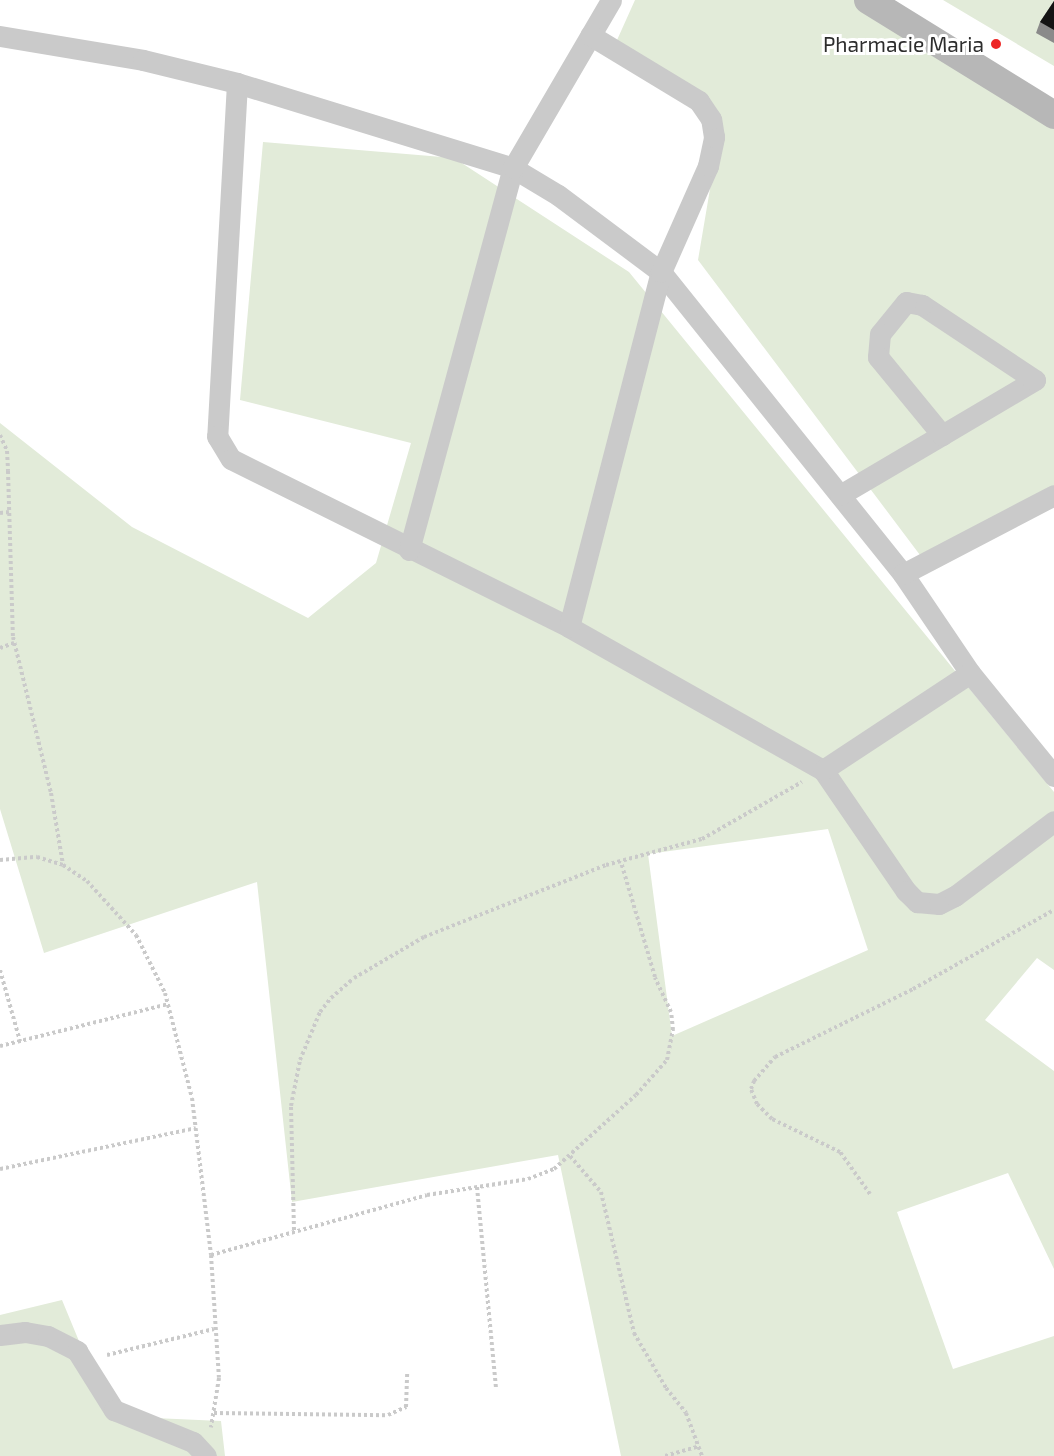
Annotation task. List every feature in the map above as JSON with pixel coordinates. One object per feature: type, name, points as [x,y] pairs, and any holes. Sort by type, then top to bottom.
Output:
[{"type":"main road","points":[[868,0],[1054,115]]},
{"type":"street","points":[[410,550],[513,168],[611,0]]},
{"type":"street","points":[[569,627],[661,272],[708,166],[714,137],[711,119],[699,101],[590,35]]},
{"type":"street","points":[[0,36],[143,60],[237,83],[513,168],[558,195],[661,272],[903,574],[970,673],[1054,776]]},
{"type":"street","points":[[237,83],[217,436],[231,459],[255,474],[569,627],[823,770],[906,891],[926,905],[939,904],[955,896],[1054,820]]},
{"type":"street","points":[[840,495],[942,435],[1035,380],[922,305],[906,302],[880,334],[878,357],[942,435]]},
{"type":"street","points":[[903,574],[1054,495]]},
{"type":"street","points":[[823,770],[970,673]]},
{"type":"street","points":[[0,1335],[25,1332],[48,1336],[86,1360],[114,1410],[125,1418],[178,1435],[205,1454]]},
{"type":"path","points":[[0,435],[7,451],[14,643],[51,793],[63,865]]},
{"type":"path","points":[[0,513],[9,512]]},
{"type":"path","points":[[0,648],[14,643]]},
{"type":"path","points":[[294,1230],[291,1106],[300,1060],[320,1012],[331,998],[354,978],[423,937],[621,862],[702,839],[823,770]]},
{"type":"path","points":[[0,860],[37,857],[63,865],[100,891],[136,935],[169,1004],[196,1128],[211,1255],[214,1329],[219,1378],[205,1454]]},
{"type":"path","points":[[211,1255],[294,1230],[428,1195],[528,1179],[554,1169],[570,1156],[611,1113],[659,1073],[671,1047],[671,1012],[656,977],[621,862]]},
{"type":"path","points":[[870,1194],[840,1152],[772,1119],[758,1104],[751,1089],[754,1080],[775,1057],[913,988],[1054,910]]},
{"type":"path","points":[[0,970],[20,1041]]},
{"type":"path","points":[[0,1046],[169,1004]]},
{"type":"path","points":[[0,1169],[196,1128]]},
{"type":"path","points":[[570,1156],[600,1192],[634,1333],[660,1378],[686,1413],[702,1456]]},
{"type":"path","points":[[477,1187],[496,1388]]},
{"type":"path","points":[[86,1360],[214,1329]]},
{"type":"path","points":[[214,1413],[388,1415],[406,1407],[407,1374]]},
{"type":"path","points":[[665,1456],[699,1446]]},
{"type":"green space","points":[[635,0],[881,0],[1054,103],[1054,506],[932,571],[698,260],[722,118],[613,49]]},
{"type":"green space","points":[[943,0],[1054,0],[1054,66]]},
{"type":"green space","points":[[263,142],[454,158],[629,272],[1054,792],[1054,970],[1037,958],[985,1020],[1054,1071],[1054,1269],[1008,1173],[897,1212],[953,1369],[1054,1336],[1054,1456],[621,1456],[558,1155],[292,1202],[257,882],[44,953],[0,809],[0,423],[132,527],[308,618],[376,563],[411,443],[240,400]],"holes":[[[828,829],[868,950],[672,1036],[648,854]]]},
{"type":"green space","points":[[62,1300],[110,1416],[221,1421],[225,1456],[0,1456],[0,1315]]},
{"type":"building","points":[[1054,1],[1054,30],[1040,22]]},
{"type":"place","name":"Pharmacie Maria","points":[[996,44]]}]
